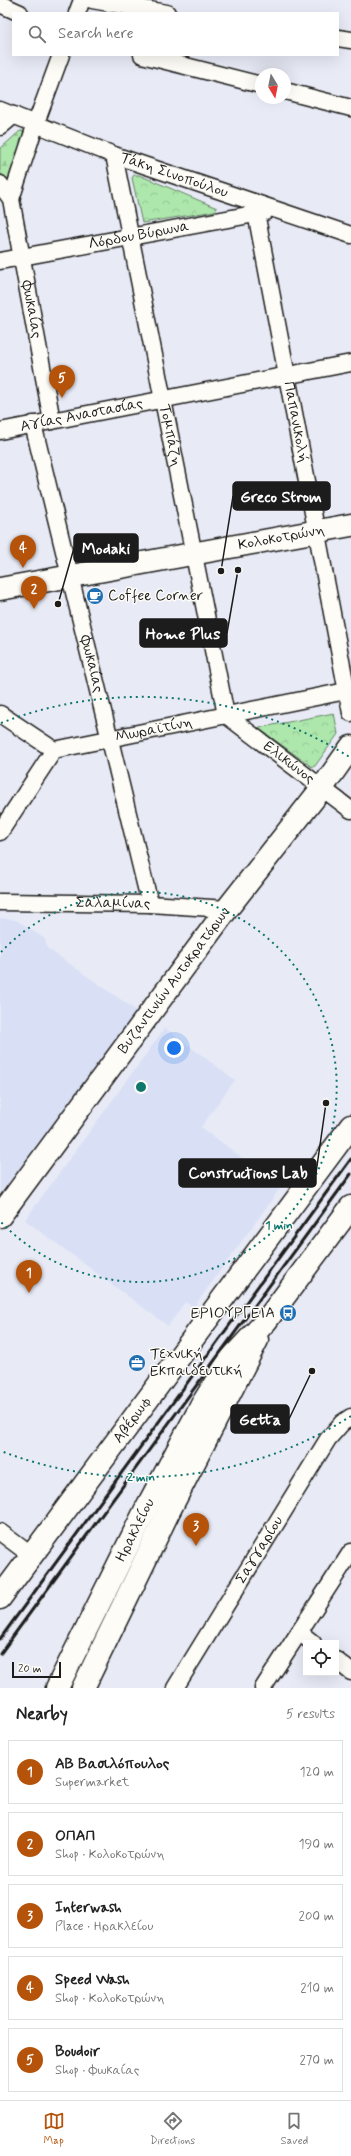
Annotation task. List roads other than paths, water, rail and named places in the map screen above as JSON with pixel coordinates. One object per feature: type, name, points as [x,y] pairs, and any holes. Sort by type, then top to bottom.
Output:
[{"type":"street","points":[[78,12],[82,0]]},
{"type":"street","points":[[92,0],[161,12]]},
{"type":"street","points":[[0,4],[18,12]]},
{"type":"street","points":[[339,38],[351,40]]},
{"type":"street","name":"Φωκαίας","points":[[11,199],[36,123],[61,56]]},
{"type":"street","points":[[146,56],[255,83]]},
{"type":"street","points":[[291,93],[351,108]]},
{"type":"street","points":[[0,127],[7,112]]},
{"type":"street","name":"Τάκη Σινοπούλου","points":[[7,112],[114,155],[255,208],[277,210],[351,235]]},
{"type":"street","name":"Τομπάζη","points":[[114,155],[226,715]]},
{"type":"street","name":"Φωκαίας","points":[[0,184],[11,199],[52,421]]},
{"type":"street","name":"Λόρδου Βύρωνα","points":[[0,261],[131,237],[255,208]]},
{"type":"street","name":"Παπανικολή","points":[[255,208],[316,531],[349,691],[351,713]]},
{"type":"street","name":"Αγίας Αναστασίας","points":[[0,431],[351,363]]},
{"type":"street","name":"Φωκαίας","points":[[33,424],[150,904]]},
{"type":"street","name":"Κολοκοτρώνη","points":[[0,589],[351,525]]},
{"type":"street","name":"Μωραϊτίνη","points":[[54,750],[349,691]]},
{"type":"street","points":[[0,714],[54,750],[0,832]]},
{"type":"street","name":"Ελικώνος","points":[[226,715],[351,810]]},
{"type":"street","name":"Βυζαντινών Αυτοκρατόρων","points":[[0,1216],[227,910],[322,788],[351,747]]},
{"type":"street","name":"Σαλαμίνας","points":[[0,902],[150,904],[227,910]]},
{"type":"street","name":"Αβέρωφ","points":[[0,1598],[351,1126]]},
{"type":"street","name":"Ηρακλείου","points":[[57,1688],[146,1509],[203,1403],[228,1362],[266,1321],[351,1207]]},
{"type":"street","name":"Ηρακλείου","points":[[83,1688],[168,1512],[242,1372],[266,1321]]},
{"type":"street","name":"Σαγγαρίου","points":[[175,1688],[328,1439],[342,1422],[351,1417]]},
{"type":"street","points":[[0,1532],[32,1556]]},
{"type":"street","points":[[263,1688],[351,1552]]},
{"type":"street","points":[[299,1632],[309,1640]]},
{"type":"street","points":[[339,1662],[351,1672]]},
{"type":"railway","points":[[0,1639],[351,1159]]},
{"type":"railway","points":[[0,1654],[351,1174]]},
{"type":"place","name":"Boudoir","points":[[62,398]]},
{"type":"place","name":"Speed Wash","points":[[23,568]]},
{"type":"place","name":"Home Plus","points":[[238,570]]},
{"type":"place","name":"Greco Strom","points":[[221,571]]},
{"type":"place","name":"Coffee Corner","points":[[95,596]]},
{"type":"place","name":"Modaki","points":[[58,604]]},
{"type":"place","name":"ΟΠΑΠ","points":[[34,609]]},
{"type":"place","name":"Constructions Lab","points":[[326,1103]]},
{"type":"place","name":"ΑΒ Βασιλόπουλος","points":[[29,1293]]},
{"type":"place","name":"ΕΡΙΟΥΡΓΕΙΑ","points":[[288,1313]]},
{"type":"place","name":"Τεχνική Εκπαιδευτική","points":[[137,1363]]},
{"type":"place","name":"Getta","points":[[312,1371]]},
{"type":"place","name":"Interwash","points":[[196,1546]]}]
